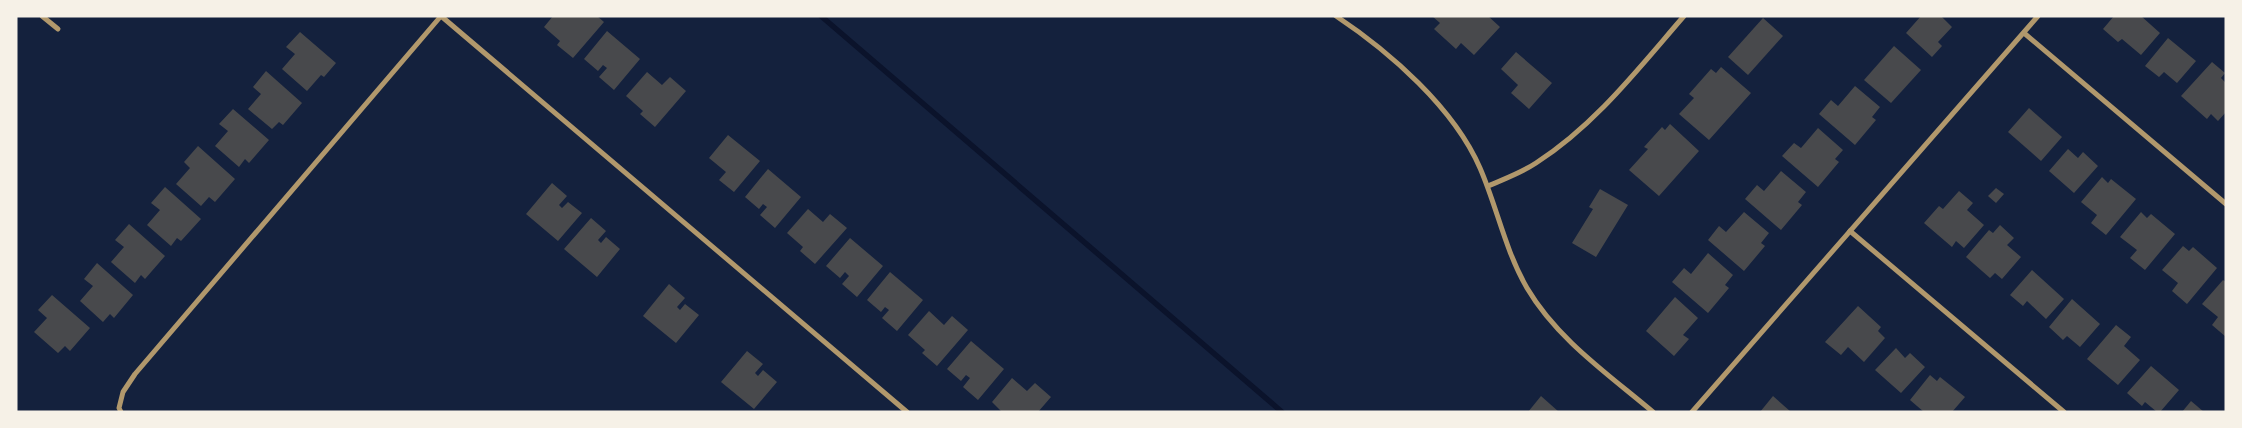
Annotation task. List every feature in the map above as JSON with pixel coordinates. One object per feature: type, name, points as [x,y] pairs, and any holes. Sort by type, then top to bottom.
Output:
[{"type":"street","points":[[42,16],[58,29]]},
{"type":"street","points":[[120,410],[123,392],[135,374],[441,16],[906,412]]},
{"type":"street","points":[[1336,16],[1360,32],[1436,101],[1468,145],[1488,186],[1505,238],[1527,288],[1545,314],[1565,337],[1653,412]]},
{"type":"street","points":[[1488,186],[1535,164],[1587,124],[1606,106],[1684,16]]},
{"type":"street","points":[[1692,412],[2038,16]]},
{"type":"street","points":[[2024,33],[2226,204]]},
{"type":"street","points":[[1850,231],[2064,412]]},
{"type":"building","points":[[553,16],[597,16],[604,22],[573,58],[557,45],[560,41],[544,27]]},
{"type":"building","points":[[1432,16],[1488,16],[1500,27],[1474,55],[1461,43],[1456,49],[1434,29],[1440,23]]},
{"type":"building","points":[[1921,16],[1941,16],[1952,27],[1938,42],[1942,46],[1932,57],[1906,33]]},
{"type":"building","points":[[2114,16],[2141,16],[2160,33],[2141,55],[2122,39],[2118,42],[2103,29]]},
{"type":"building","points":[[1763,18],[1783,36],[1748,75],[1728,57]]},
{"type":"building","points":[[607,31],[640,59],[614,90],[599,77],[607,68],[603,65],[598,71],[584,59]]},
{"type":"building","points":[[300,32],[336,63],[324,77],[321,75],[307,91],[282,69],[295,54],[286,47]]},
{"type":"building","points":[[2168,38],[2196,61],[2177,83],[2164,72],[2159,77],[2145,66]]},
{"type":"building","points":[[1894,46],[1921,70],[1891,103],[1864,80]]},
{"type":"building","points":[[1516,52],[1552,83],[1529,109],[1511,93],[1518,85],[1501,69]]},
{"type":"building","points":[[2212,62],[2225,73],[2221,78],[2226,83],[2226,112],[2218,121],[2211,114],[2207,119],[2181,96]]},
{"type":"building","points":[[1721,67],[1751,93],[1709,140],[1679,114],[1694,98],[1689,94],[1711,69],[1716,73]]},
{"type":"building","points":[[266,71],[302,103],[283,125],[279,122],[272,129],[248,109],[261,94],[253,87]]},
{"type":"building","points":[[647,72],[662,85],[670,77],[686,91],[655,127],[640,114],[643,111],[626,96]]},
{"type":"building","points":[[1855,86],[1880,107],[1872,117],[1876,120],[1855,145],[1819,114],[1831,100],[1838,106]]},
{"type":"building","points":[[2029,108],[2062,137],[2041,161],[2008,132]]},
{"type":"building","points":[[233,109],[269,140],[249,163],[245,159],[239,167],[215,146],[228,131],[219,124]]},
{"type":"building","points":[[1670,124],[1699,151],[1659,196],[1629,170],[1648,149],[1644,147],[1662,127],[1665,130]]},
{"type":"building","points":[[1818,128],[1843,150],[1835,159],[1839,162],[1818,187],[1782,156],[1794,143],[1801,148]]},
{"type":"building","points":[[728,135],[760,161],[734,192],[719,180],[726,172],[709,158]]},
{"type":"building","points":[[198,146],[235,179],[215,202],[209,197],[201,206],[176,184],[190,168],[184,162]]},
{"type":"building","points":[[2068,149],[2078,158],[2083,152],[2098,166],[2074,193],[2049,171]]},
{"type":"building","points":[[768,169],[801,197],[775,228],[760,215],[767,207],[763,204],[759,209],[745,197]]},
{"type":"building","points":[[1781,171],[1806,192],[1798,202],[1802,205],[1781,230],[1745,199],[1757,185],[1764,191]]},
{"type":"building","points":[[2102,177],[2108,183],[2111,179],[2136,199],[2106,235],[2091,223],[2097,215],[2081,202]]},
{"type":"building","points":[[552,183],[567,196],[559,205],[562,208],[568,202],[582,213],[558,241],[526,214]]},
{"type":"building","points":[[165,187],[201,219],[181,241],[177,238],[171,246],[147,225],[160,210],[151,203]]},
{"type":"building","points":[[1996,188],[2004,194],[1996,203],[1988,196]]},
{"type":"building","points":[[1600,189],[1628,205],[1596,257],[1572,243],[1593,209],[1589,207]]},
{"type":"building","points":[[1959,191],[1973,203],[1967,210],[1984,225],[1964,248],[1956,241],[1952,247],[1924,223],[1939,206],[1943,209]]},
{"type":"building","points":[[808,209],[823,222],[830,214],[847,228],[815,264],[800,251],[803,247],[787,233]]},
{"type":"building","points":[[1744,212],[1769,233],[1761,243],[1765,246],[1744,271],[1708,240],[1719,226],[1726,232]]},
{"type":"building","points":[[2141,212],[2147,218],[2151,214],[2175,234],[2145,270],[2130,258],[2137,250],[2120,237]]},
{"type":"building","points":[[591,218],[606,231],[598,240],[601,243],[606,237],[620,249],[597,277],[564,249]]},
{"type":"building","points":[[129,224],[165,256],[145,279],[141,275],[135,283],[111,262],[124,247],[115,240]]},
{"type":"building","points":[[2000,225],[2014,238],[2007,245],[2021,257],[2002,279],[1995,273],[1990,278],[1966,257],[1989,230],[1993,233]]},
{"type":"building","points":[[850,238],[883,266],[857,297],[842,284],[849,276],[845,272],[840,278],[826,266]]},
{"type":"building","points":[[2183,246],[2189,251],[2193,247],[2217,268],[2187,304],[2172,291],[2178,283],[2162,270]]},
{"type":"building","points":[[1708,253],[1733,275],[1725,285],[1729,288],[1708,313],[1672,282],[1684,268],[1691,274]]},
{"type":"building","points":[[97,263],[133,295],[114,318],[110,314],[103,322],[80,301],[93,286],[84,279]]},
{"type":"building","points":[[2032,270],[2064,299],[2046,319],[2027,301],[2023,306],[2010,295]]},
{"type":"building","points":[[890,272],[923,300],[897,331],[882,318],[889,310],[885,307],[881,312],[867,300]]},
{"type":"building","points":[[2223,280],[2226,282],[2226,337],[2212,325],[2218,317],[2202,304]]},
{"type":"building","points":[[669,284],[685,298],[677,307],[680,310],[685,304],[699,315],[676,343],[643,316]]},
{"type":"building","points":[[52,295],[90,328],[70,351],[65,346],[58,353],[34,332],[47,318],[38,310]]},
{"type":"building","points":[[1675,297],[1698,318],[1683,335],[1689,339],[1674,356],[1646,331]]},
{"type":"building","points":[[2072,299],[2100,324],[2080,347],[2067,336],[2063,340],[2049,327]]},
{"type":"building","points":[[1858,306],[1881,327],[1878,331],[1885,338],[1864,362],[1848,347],[1841,355],[1825,342]]},
{"type":"building","points":[[929,311],[944,325],[952,316],[968,330],[937,366],[922,353],[925,350],[908,335]]},
{"type":"building","points":[[2116,325],[2131,337],[2124,346],[2140,360],[2118,385],[2087,359]]},
{"type":"building","points":[[971,341],[1004,369],[978,400],[963,387],[970,378],[966,375],[961,381],[947,369]]},
{"type":"building","points":[[1896,348],[1905,358],[1910,353],[1925,367],[1901,393],[1875,370]]},
{"type":"building","points":[[747,351],[763,364],[755,373],[758,376],[763,370],[777,382],[754,409],[721,382]]},
{"type":"building","points":[[2151,366],[2179,390],[2160,412],[2157,412],[2145,402],[2142,406],[2127,393]]},
{"type":"building","points":[[1930,375],[1937,381],[1940,377],[1965,397],[1952,412],[1924,412],[1910,400]]},
{"type":"building","points":[[1012,378],[1027,391],[1035,383],[1051,397],[1038,412],[1002,412],[992,402]]},
{"type":"building","points":[[1541,396],[1559,412],[1528,412]]},
{"type":"building","points":[[1773,396],[1791,412],[1760,412]]},
{"type":"building","points":[[2191,401],[2204,412],[2182,412]]},
{"type":"waterway","points":[[821,16],[1282,412]]}]
